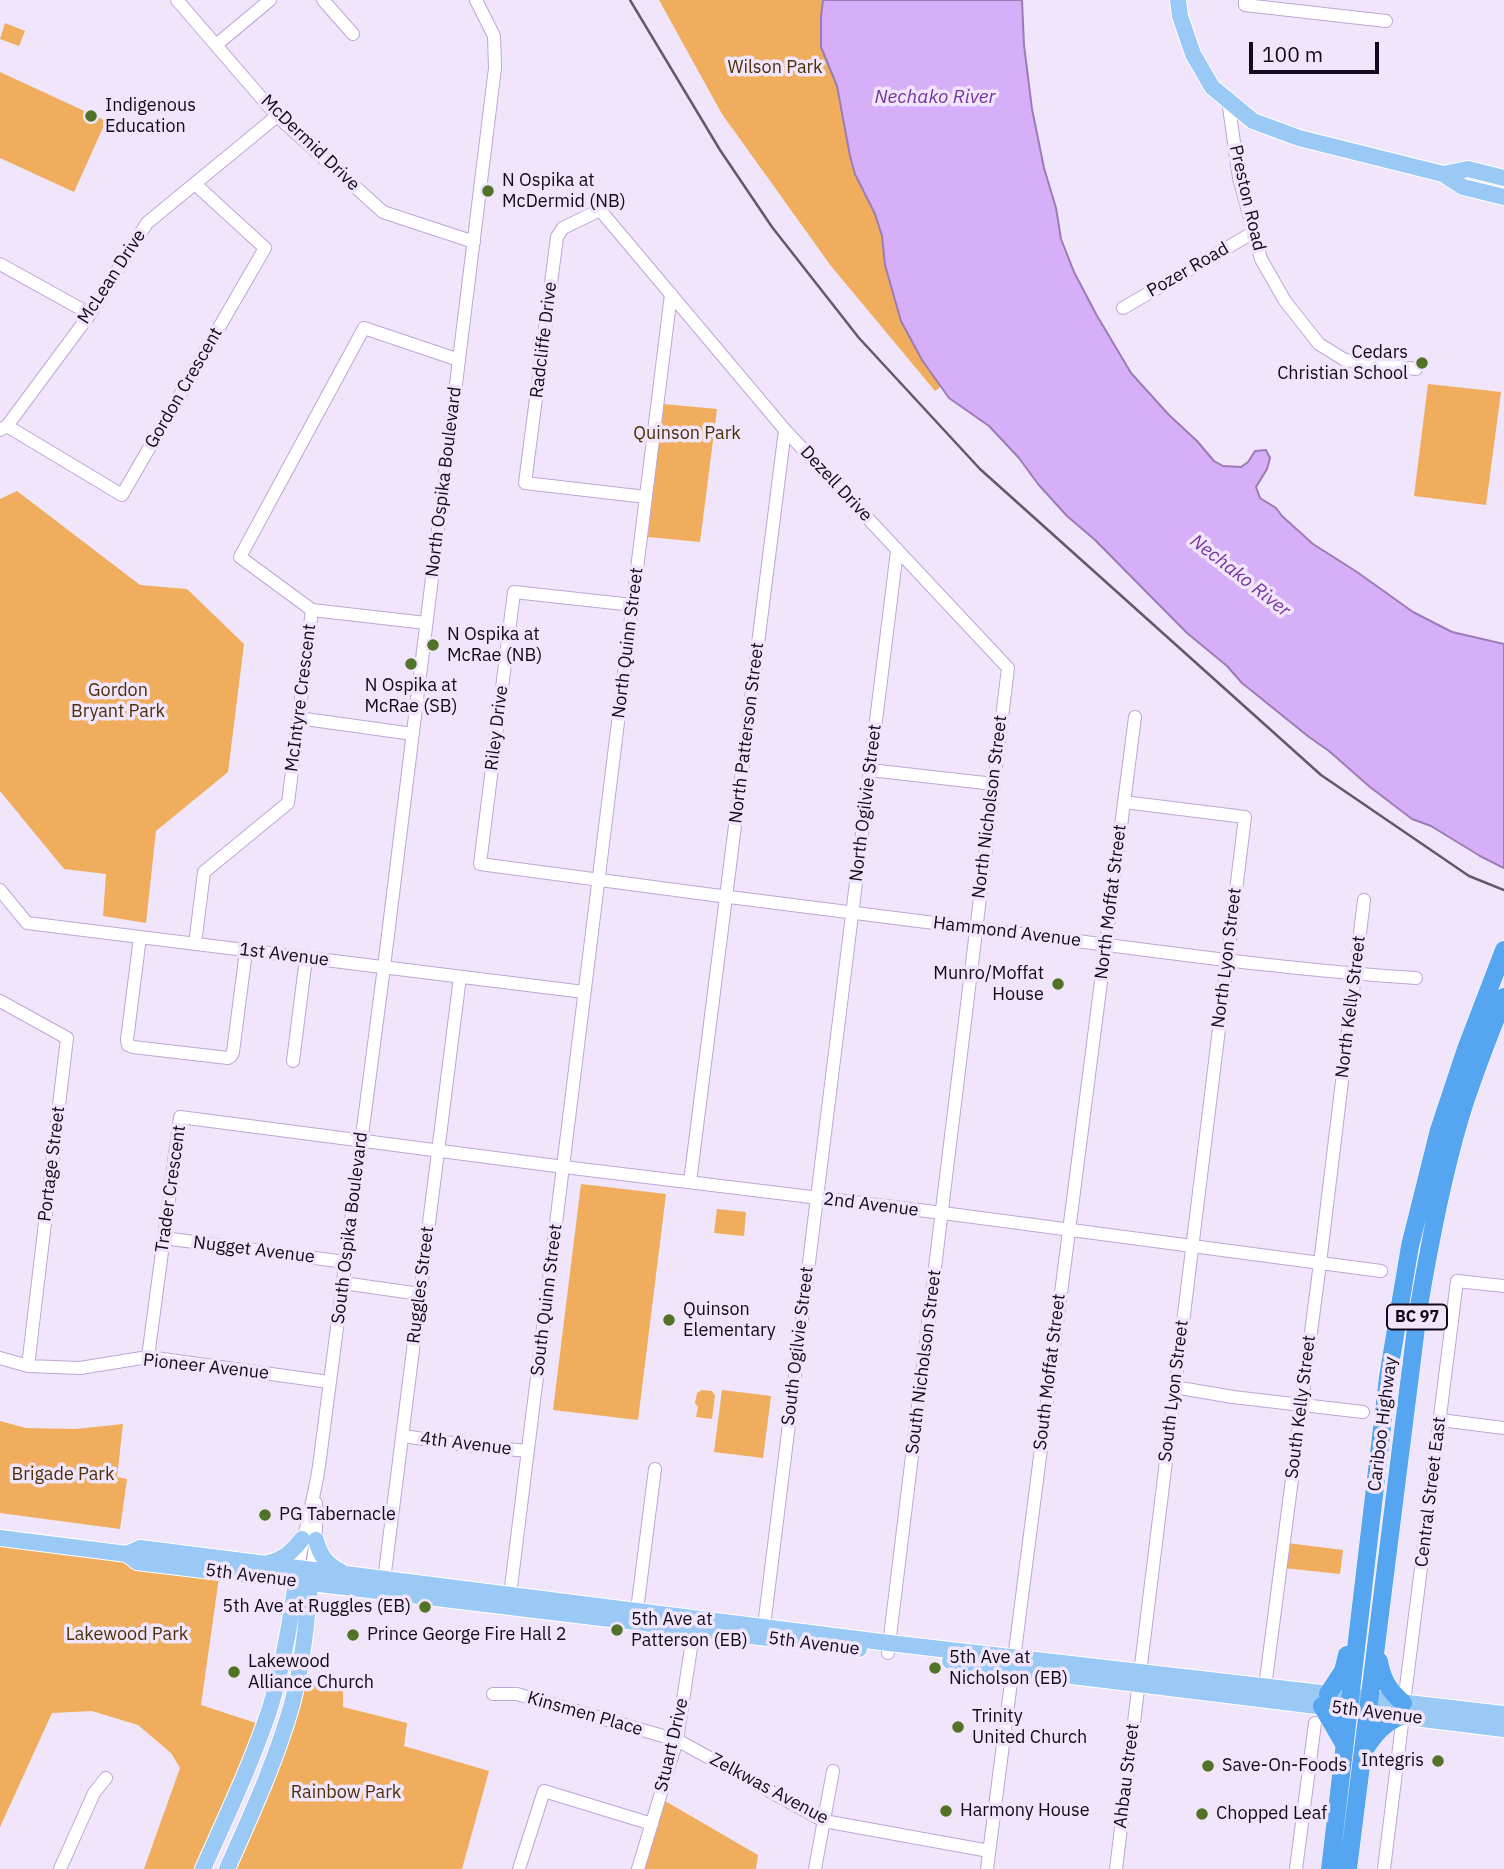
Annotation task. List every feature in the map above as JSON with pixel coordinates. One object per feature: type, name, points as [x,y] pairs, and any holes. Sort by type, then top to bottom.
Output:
[{"type":"highway","name":"Cariboo Highway","points":[[1348,1869],[1363,1752],[1359,1706],[1372,1514],[1388,1377],[1410,1246],[1439,1130],[1466,1049],[1504,950]]},
{"type":"highway","name":"Cariboo Highway","points":[[1329,1869],[1344,1744],[1377,1647],[1418,1312],[1439,1199],[1460,1118],[1504,997]]},
{"type":"highway","points":[[1344,1744],[1321,1708],[1343,1671],[1359,1568],[1372,1514]]},
{"type":"highway","points":[[1363,1752],[1380,1728],[1403,1709],[1382,1675],[1377,1647]]},
{"type":"highway","points":[[1337,1869],[1359,1706]]},
{"type":"main road","points":[[1178,0],[1192,54],[1212,87],[1253,121],[1299,138],[1443,174],[1464,187],[1504,197]]},
{"type":"main road","points":[[1443,174],[1468,169],[1504,178]]},
{"type":"main road","name":"5th Avenue","points":[[0,1538],[127,1554],[137,1562],[261,1571],[348,1581],[1264,1693],[1321,1708],[1359,1706],[1504,1714]]},
{"type":"main road","points":[[309,1540],[324,1560],[348,1581],[299,1612],[261,1571],[309,1540]]},
{"type":"main road","name":"South Ospika Boulevard","points":[[227,1869],[268,1774],[285,1726],[296,1683],[299,1612],[304,1576]]},
{"type":"main road","name":"South Ospika Boulevard","points":[[203,1869],[269,1710],[299,1612]]},
{"type":"main road","name":"5th Avenue","points":[[1403,1709],[1504,1729]]},
{"type":"street","name":"McDermid Drive","points":[[177,0],[277,116],[383,212],[474,242]]},
{"type":"street","points":[[216,45],[270,0]]},
{"type":"street","points":[[323,0],[353,34]]},
{"type":"street","name":"North Ospika Boulevard","points":[[383,967],[495,68],[494,36],[476,0]]},
{"type":"street","points":[[1245,0],[1245,5],[1386,21]]},
{"type":"street","name":"Preston Road","points":[[1228,100],[1239,178],[1261,259],[1279,291],[1319,344],[1345,360],[1416,369]]},
{"type":"street","name":"McLean Drive","points":[[4,428],[90,314],[147,223],[277,116]]},
{"type":"street","name":"Gordon Crescent","points":[[4,428],[122,495],[265,248],[195,184]]},
{"type":"street","name":"Radcliffe Drive","points":[[646,498],[526,483],[559,232],[600,210],[671,293]]},
{"type":"street","name":"Pozer Road","points":[[1123,308],[1254,232]]},
{"type":"street","points":[[0,264],[90,314]]},
{"type":"street","name":"Dezell Drive","points":[[671,293],[785,430],[1008,668]]},
{"type":"street","name":"North Quinn Street","points":[[584,992],[671,293]]},
{"type":"street","name":"McIntyre Crescent","points":[[195,944],[204,872],[288,803],[312,610],[240,556],[364,328],[459,360]]},
{"type":"street","name":"North Patterson Street","points":[[690,1182],[785,430]]},
{"type":"street","name":"North Ogilvie Street","points":[[834,1055],[897,551]]},
{"type":"street","name":"Riley Drive","points":[[598,881],[480,864],[510,619],[514,592],[633,605]]},
{"type":"street","points":[[312,610],[426,623]]},
{"type":"street","name":"North Nicholson Street","points":[[959,1071],[1008,668]]},
{"type":"street","name":"North Moffat Street","points":[[1087,1087],[1135,717]]},
{"type":"street","points":[[298,718],[413,734]]},
{"type":"street","points":[[870,770],[994,784]]},
{"type":"street","name":"North Lyon Street","points":[[1124,802],[1245,817],[1210,1098]]},
{"type":"street","name":"Hammond Avenue","points":[[598,881],[1227,959],[1355,974],[1416,978]]},
{"type":"street","name":"1st Avenue","points":[[0,890],[27,923],[584,992]]},
{"type":"street","name":"North Kelly Street","points":[[1338,1115],[1364,900]]},
{"type":"street","points":[[140,937],[127,1040],[132,1047],[228,1058],[231,1056],[247,951]]},
{"type":"street","points":[[293,1061],[306,958]]},
{"type":"street","name":"South Ospika Boulevard","points":[[304,1576],[383,967]]},
{"type":"street","name":"Ruggles Street","points":[[384,1586],[460,977]]},
{"type":"street","name":"South Quinn Street","points":[[509,1601],[584,992]]},
{"type":"street","name":"Portage Street","points":[[0,1001],[67,1038],[28,1366]]},
{"type":"street","name":"South Ogilvie Street","points":[[763,1632],[834,1055]]},
{"type":"street","name":"South Nicholson Street","points":[[888,1648],[959,1071]]},
{"type":"street","name":"South Moffat Street","points":[[987,1869],[1087,1087]]},
{"type":"street","name":"South Lyon Street","points":[[1139,1678],[1210,1098]]},
{"type":"street","name":"South Kelly Street","points":[[1264,1693],[1338,1115]]},
{"type":"street","name":"Trader Crescent","points":[[148,1357],[180,1117],[361,1142]]},
{"type":"street","name":"2nd Avenue","points":[[361,1142],[943,1213],[1381,1271]]},
{"type":"street","name":"Nugget Avenue","points":[[164,1238],[345,1262]]},
{"type":"street","name":"Central Street East","points":[[1384,1869],[1457,1281],[1504,1286]]},
{"type":"street","points":[[343,1283],[420,1294]]},
{"type":"street","name":"Pioneer Avenue","points":[[0,1358],[28,1366],[80,1368],[148,1357],[330,1382]]},
{"type":"street","points":[[1174,1387],[1363,1412]]},
{"type":"street","points":[[1440,1420],[1504,1428]]},
{"type":"street","name":"4th Avenue","points":[[403,1436],[528,1451]]},
{"type":"street","points":[[636,1616],[655,1469]]},
{"type":"street","name":"Stuart Drive","points":[[638,1869],[677,1740],[694,1624]]},
{"type":"street","name":"Ahbau Street","points":[[1116,1869],[1139,1678]]},
{"type":"street","name":"Kinsmen Place","points":[[493,1694],[517,1694],[677,1740]]},
{"type":"street","points":[[1296,1869],[1321,1708]]},
{"type":"street","name":"Zelkwas Avenue","points":[[677,1740],[824,1822],[989,1851]]},
{"type":"street","points":[[815,1869],[833,1771]]},
{"type":"street","points":[[60,1869],[94,1793],[106,1778]]},
{"type":"street","points":[[519,1869],[544,1791],[652,1824]]},
{"type":"green space","name":"Wilson Park","points":[[659,0],[886,0],[953,377],[935,391],[831,266],[722,114]]},
{"type":"green space","points":[[5,23],[25,31],[19,46],[0,39]]},
{"type":"green space","points":[[0,72],[106,121],[74,192],[0,158]]},
{"type":"green space","points":[[1428,384],[1501,392],[1486,505],[1414,496]]},
{"type":"green space","name":"Quinson Park","points":[[663,404],[717,409],[700,542],[648,537]]},
{"type":"green space","name":"Gordon Bryant Park","points":[[17,491],[140,585],[187,589],[244,644],[228,772],[156,831],[146,923],[103,916],[106,874],[64,869],[0,791],[0,499]]},
{"type":"green space","points":[[581,1184],[666,1194],[638,1420],[553,1410]]},
{"type":"green space","points":[[717,1209],[746,1212],[744,1236],[714,1233]]},
{"type":"green space","points":[[702,1390],[712,1391],[715,1396],[712,1419],[696,1417],[697,1393]]},
{"type":"green space","points":[[722,1390],[771,1396],[763,1458],[714,1452]]},
{"type":"green space","name":"Brigade Park","points":[[0,1421],[26,1428],[76,1429],[123,1424],[117,1477],[127,1479],[120,1529],[0,1513]]},
{"type":"green space","name":"Lakewood Park","points":[[0,1535],[221,1563],[201,1705],[268,1727],[204,1869],[144,1869],[180,1768],[171,1753],[138,1725],[92,1711],[52,1713],[0,1827]]},
{"type":"green space","points":[[1287,1543],[1343,1550],[1340,1574],[1284,1568]]},
{"type":"green space","name":"Rainbow Park","points":[[302,1683],[343,1689],[343,1707],[407,1723],[404,1746],[489,1771],[462,1869],[229,1869]]},
{"type":"green space","points":[[665,1801],[758,1855],[756,1869],[644,1869]]},
{"type":"water","name":"Nechako River","points":[[823,0],[1022,0],[1024,45],[1032,109],[1061,239],[1074,272],[1131,373],[1214,461],[1223,466],[1241,467],[1255,451],[1266,450],[1270,458],[1256,487],[1260,498],[1276,508],[1313,544],[1413,612],[1452,632],[1504,644],[1504,868],[1431,826],[1412,819],[1242,683],[1067,516],[989,426],[949,398],[922,360],[901,321],[885,265],[882,236],[875,214],[855,174],[837,86],[821,47]]},
{"type":"railway","points":[[630,0],[720,150],[772,227],[859,338],[980,469],[1321,775],[1469,876],[1504,890]]},
{"type":"place","name":"Indigenous Education","points":[[91,116]]},
{"type":"place","name":"N Ospika at McDermid (NB)","points":[[488,191]]},
{"type":"place","name":"Cedars Christian School","points":[[1422,363]]},
{"type":"place","name":"N Ospika at McRae (NB)","points":[[433,645]]},
{"type":"place","name":"N Ospika at McRae (SB)","points":[[411,664]]},
{"type":"place","name":"Munro/Moffat House","points":[[1058,984]]},
{"type":"place","name":"Quinson Elementary","points":[[669,1320]]},
{"type":"place","name":"PG Tabernacle","points":[[265,1515]]},
{"type":"place","name":"5th Ave at Ruggles (EB)","points":[[425,1607]]},
{"type":"place","name":"5th Ave at Patterson (EB)","points":[[617,1630]]},
{"type":"place","name":"Prince George Fire Hall 2","points":[[353,1635]]},
{"type":"place","name":"5th Ave at Nicholson (EB)","points":[[935,1668]]},
{"type":"place","name":"Lakewood Alliance Church","points":[[234,1672]]},
{"type":"place","name":"Trinity United Church","points":[[958,1727]]},
{"type":"place","name":"Integris","points":[[1438,1761]]},
{"type":"place","name":"Save-On-Foods","points":[[1208,1766]]},
{"type":"place","name":"Harmony House","points":[[946,1811]]},
{"type":"place","name":"Chopped Leaf","points":[[1202,1814]]}]
